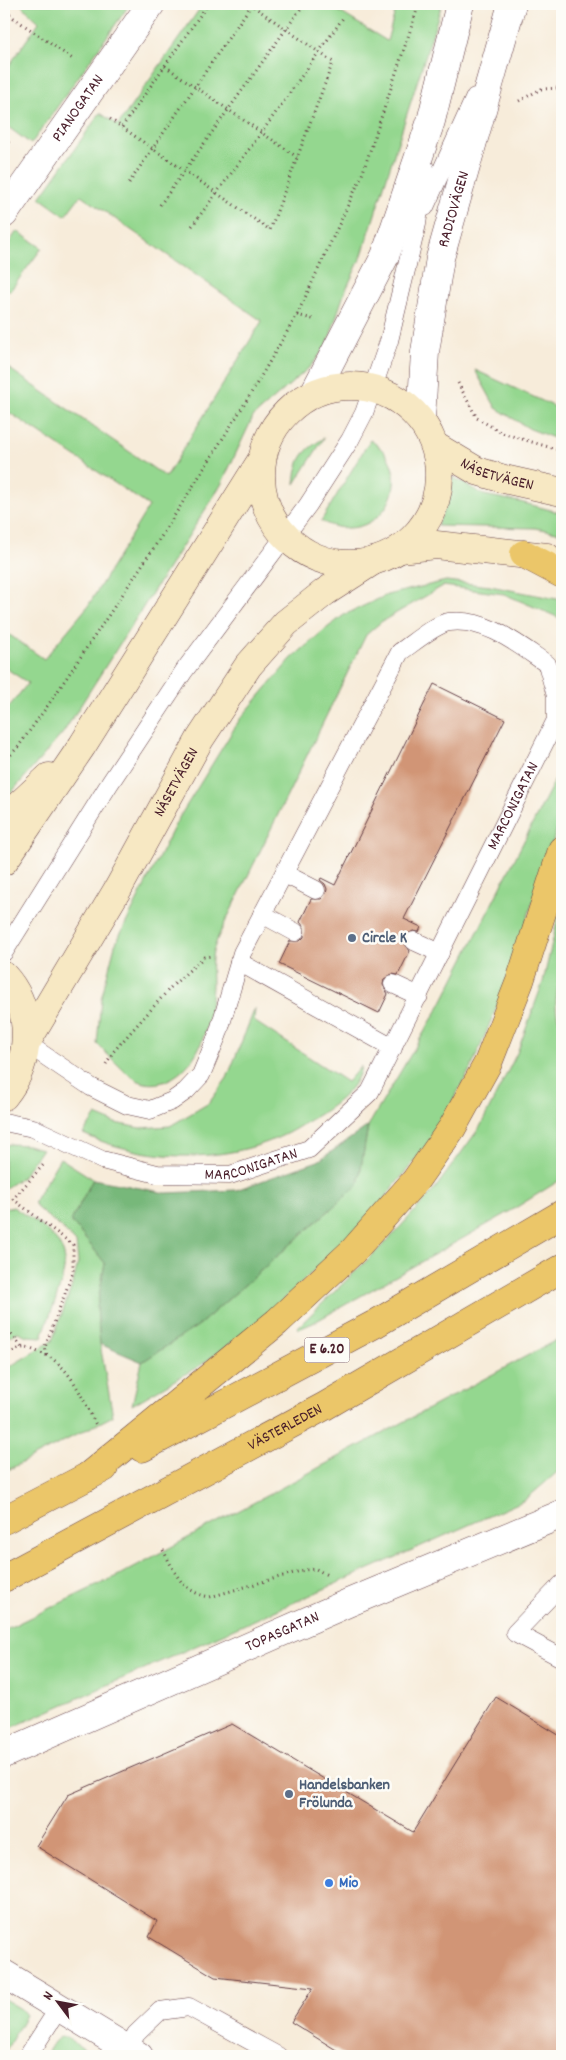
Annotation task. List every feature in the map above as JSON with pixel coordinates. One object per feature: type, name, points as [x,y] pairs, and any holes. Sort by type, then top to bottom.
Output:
[{"type":"highway","points":[[524,554],[562,574]]},
{"type":"highway","points":[[87,1477],[277,1322],[354,1251],[415,1181],[452,1128],[488,1063],[520,981],[562,850]]},
{"type":"highway","name":"E 6.20","points":[[4,1520],[375,1324],[562,1214]]},
{"type":"highway","name":"VÄSTERLEDEN","points":[[4,1578],[325,1406],[562,1268]]},
{"type":"street","name":"PIANOGATAN","points":[[4,214],[151,4]]},
{"type":"street","points":[[314,393],[385,256],[431,121],[460,4]]},
{"type":"street","name":"RADIOVÄGEN","points":[[421,420],[425,352],[440,258],[512,4]]},
{"type":"street","points":[[354,385],[374,388],[392,396],[408,406],[421,420],[435,446],[439,469],[438,492],[430,514],[417,534],[400,549],[373,561],[349,564],[325,561],[304,552],[285,536],[272,520],[264,502],[261,482],[261,461],[267,440],[279,420],[295,404],[314,393],[334,387],[354,385]]},
{"type":"street","name":"NÄSETVÄGEN","points":[[435,446],[477,471],[562,492]]},
{"type":"street","points":[[4,861],[82,746],[261,461]]},
{"type":"street","points":[[400,549],[436,545],[562,559]]},
{"type":"street","name":"NÄSETVÄGEN","points":[[26,1043],[119,887],[200,739],[248,666],[286,623],[325,592],[373,561]]},
{"type":"street","points":[[4,819],[82,746]]},
{"type":"street","points":[[4,976],[10,982],[20,1001],[25,1021],[26,1043],[22,1065],[13,1086],[4,1096]]},
{"type":"street","name":"TOPASGATAN","points":[[4,1754],[348,1603],[562,1514]]},
{"type":"street","points":[[4,1974],[133,2053]]},
{"type":"lane","points":[[417,224],[502,37]]},
{"type":"lane","points":[[4,952],[110,783],[184,671],[308,505],[350,440],[364,413],[389,341],[417,224],[431,121]]},
{"type":"lane","name":"MARCONIGATAN","points":[[4,1122],[34,1128],[102,1160],[157,1174],[230,1175],[309,1148],[370,1092],[394,1048],[556,720],[556,696],[547,664],[481,624],[449,622],[438,626],[400,652],[285,874],[262,914],[239,962],[218,1034],[201,1075],[186,1091],[172,1101],[150,1110],[127,1106],[91,1087],[26,1043]]},
{"type":"lane","points":[[285,874],[316,890]]},
{"type":"lane","points":[[262,914],[295,932]]},
{"type":"lane","points":[[414,941],[440,953]]},
{"type":"lane","points":[[239,962],[394,1048]]},
{"type":"lane","points":[[393,984],[419,996]]},
{"type":"lane","points":[[562,1584],[515,1633],[562,1658]]},
{"type":"lane","points":[[133,2053],[136,2034],[160,2011],[189,2007],[278,2056]]},
{"type":"lane","points":[[28,2056],[58,2008]]},
{"type":"path","points":[[129,182],[153,149],[196,88],[252,4],[333,62],[270,230],[217,193],[184,171],[153,149],[122,128],[208,4]]},
{"type":"path","points":[[160,204],[304,4]]},
{"type":"path","points":[[4,762],[18,747],[51,701],[161,537],[247,400],[297,315],[362,175],[420,4]]},
{"type":"path","points":[[4,6],[11,16],[99,77]]},
{"type":"path","points":[[192,226],[343,18]]},
{"type":"path","points":[[165,66],[297,157]]},
{"type":"path","points":[[13,1199],[73,1246],[73,1272],[45,1347],[47,1356]]},
{"type":"path","points":[[4,1328],[22,1348]]},
{"type":"path","points":[[4,1356],[22,1348],[47,1356],[69,1374],[96,1426]]},
{"type":"path","points":[[163,1550],[179,1580],[188,1590],[199,1595],[210,1597],[304,1570],[316,1569],[336,1581],[348,1603]]},
{"type":"green space","points":[[20,4],[130,4],[31,144],[4,124],[4,73],[39,22]]},
{"type":"green space","points":[[203,4],[327,4],[387,41],[397,4],[442,4],[362,255],[344,294],[327,345],[311,366],[253,417],[221,485],[63,733],[4,801],[4,713],[28,683],[4,667],[4,631],[44,659],[88,606],[149,506],[4,409],[4,365],[166,477],[262,321],[81,195],[65,216],[40,198],[100,113],[118,125]]},
{"type":"green space","points":[[17,231],[42,248],[10,291],[4,287],[4,250]]},
{"type":"green space","points":[[475,370],[562,410],[562,441],[530,429],[496,408]]},
{"type":"green space","points":[[324,438],[295,484],[297,468],[302,456]]},
{"type":"green space","points":[[370,440],[386,454],[393,471],[394,488],[388,504],[376,518],[361,526],[342,528],[321,521]]},
{"type":"green space","points":[[453,477],[484,495],[562,513],[562,533],[535,528],[437,526],[447,503]]},
{"type":"green space","points":[[446,581],[490,586],[562,600],[562,619],[504,594],[443,586],[381,622],[366,635],[218,937],[212,956],[212,986],[209,1013],[202,1041],[196,1053],[179,1074],[166,1081],[150,1084],[141,1082],[124,1070],[97,1044],[101,999],[115,945],[177,821],[240,719],[291,659],[344,615],[387,595]]},
{"type":"green space","points":[[562,766],[562,814],[503,992],[473,1064],[432,1139],[370,1216],[292,1292],[245,1333],[201,1365],[132,1405],[142,1362],[199,1325],[358,1185],[368,1126],[441,1004]]},
{"type":"green space","points":[[562,900],[562,977],[557,989],[556,1009],[562,1028],[562,1179],[504,1215],[313,1323],[299,1329],[298,1327],[388,1240],[434,1190],[480,1127],[517,1053],[543,982]]},
{"type":"green space","points":[[255,1008],[254,1021],[347,1082],[361,1066],[351,1089],[324,1112],[288,1133],[269,1142],[227,1153],[183,1156],[162,1155],[115,1146],[83,1134],[96,1115],[115,1123],[140,1128],[170,1126],[209,1103],[227,1078]]},
{"type":"green space","points":[[368,1126],[358,1185],[199,1325],[142,1362],[100,1344],[97,1307],[105,1263],[71,1221],[93,1179],[166,1193],[236,1190],[318,1161]]},
{"type":"green space","points":[[10,1144],[27,1145],[42,1149],[22,1177],[4,1189],[4,1146]]},
{"type":"green space","points":[[60,1158],[93,1179],[71,1221],[105,1263],[97,1307],[100,1344],[113,1416],[4,1472],[4,1370],[52,1341],[73,1283],[78,1262],[76,1243],[63,1229],[37,1208],[34,1202]]},
{"type":"green space","points":[[13,1207],[54,1237],[63,1251],[65,1259],[58,1294],[42,1337],[27,1336],[18,1332],[4,1339],[4,1209]]},
{"type":"green space","points":[[562,1337],[562,1468],[525,1500],[4,1731],[4,1630],[119,1575]]},
{"type":"green space","points":[[4,1999],[21,2009],[26,2015],[5,2052]]},
{"type":"green space","points":[[60,2037],[66,2037],[85,2050],[87,2056],[45,2056],[54,2042]]},
{"type":"building","points":[[434,684],[505,719],[404,919],[421,927],[419,932],[413,931],[405,936],[404,942],[410,951],[398,975],[392,974],[384,979],[383,985],[388,994],[379,1013],[279,964],[290,941],[300,941],[304,937],[304,927],[300,922],[311,899],[321,899],[326,894],[327,889],[320,880],[321,878],[335,885]]},
{"type":"building","name":"Mio","points":[[496,1697],[562,1737],[562,2056],[346,2056],[291,2022],[313,1988],[215,1977],[149,1937],[157,1921],[36,1846],[68,1795],[232,1724],[413,1832]]},
{"type":"place","name":"Circle K","points":[[352,938]]},
{"type":"place","name":"Handelsbanken Frölunda","points":[[289,1794]]},
{"type":"place","name":"Mio","points":[[329,1883]]}]
